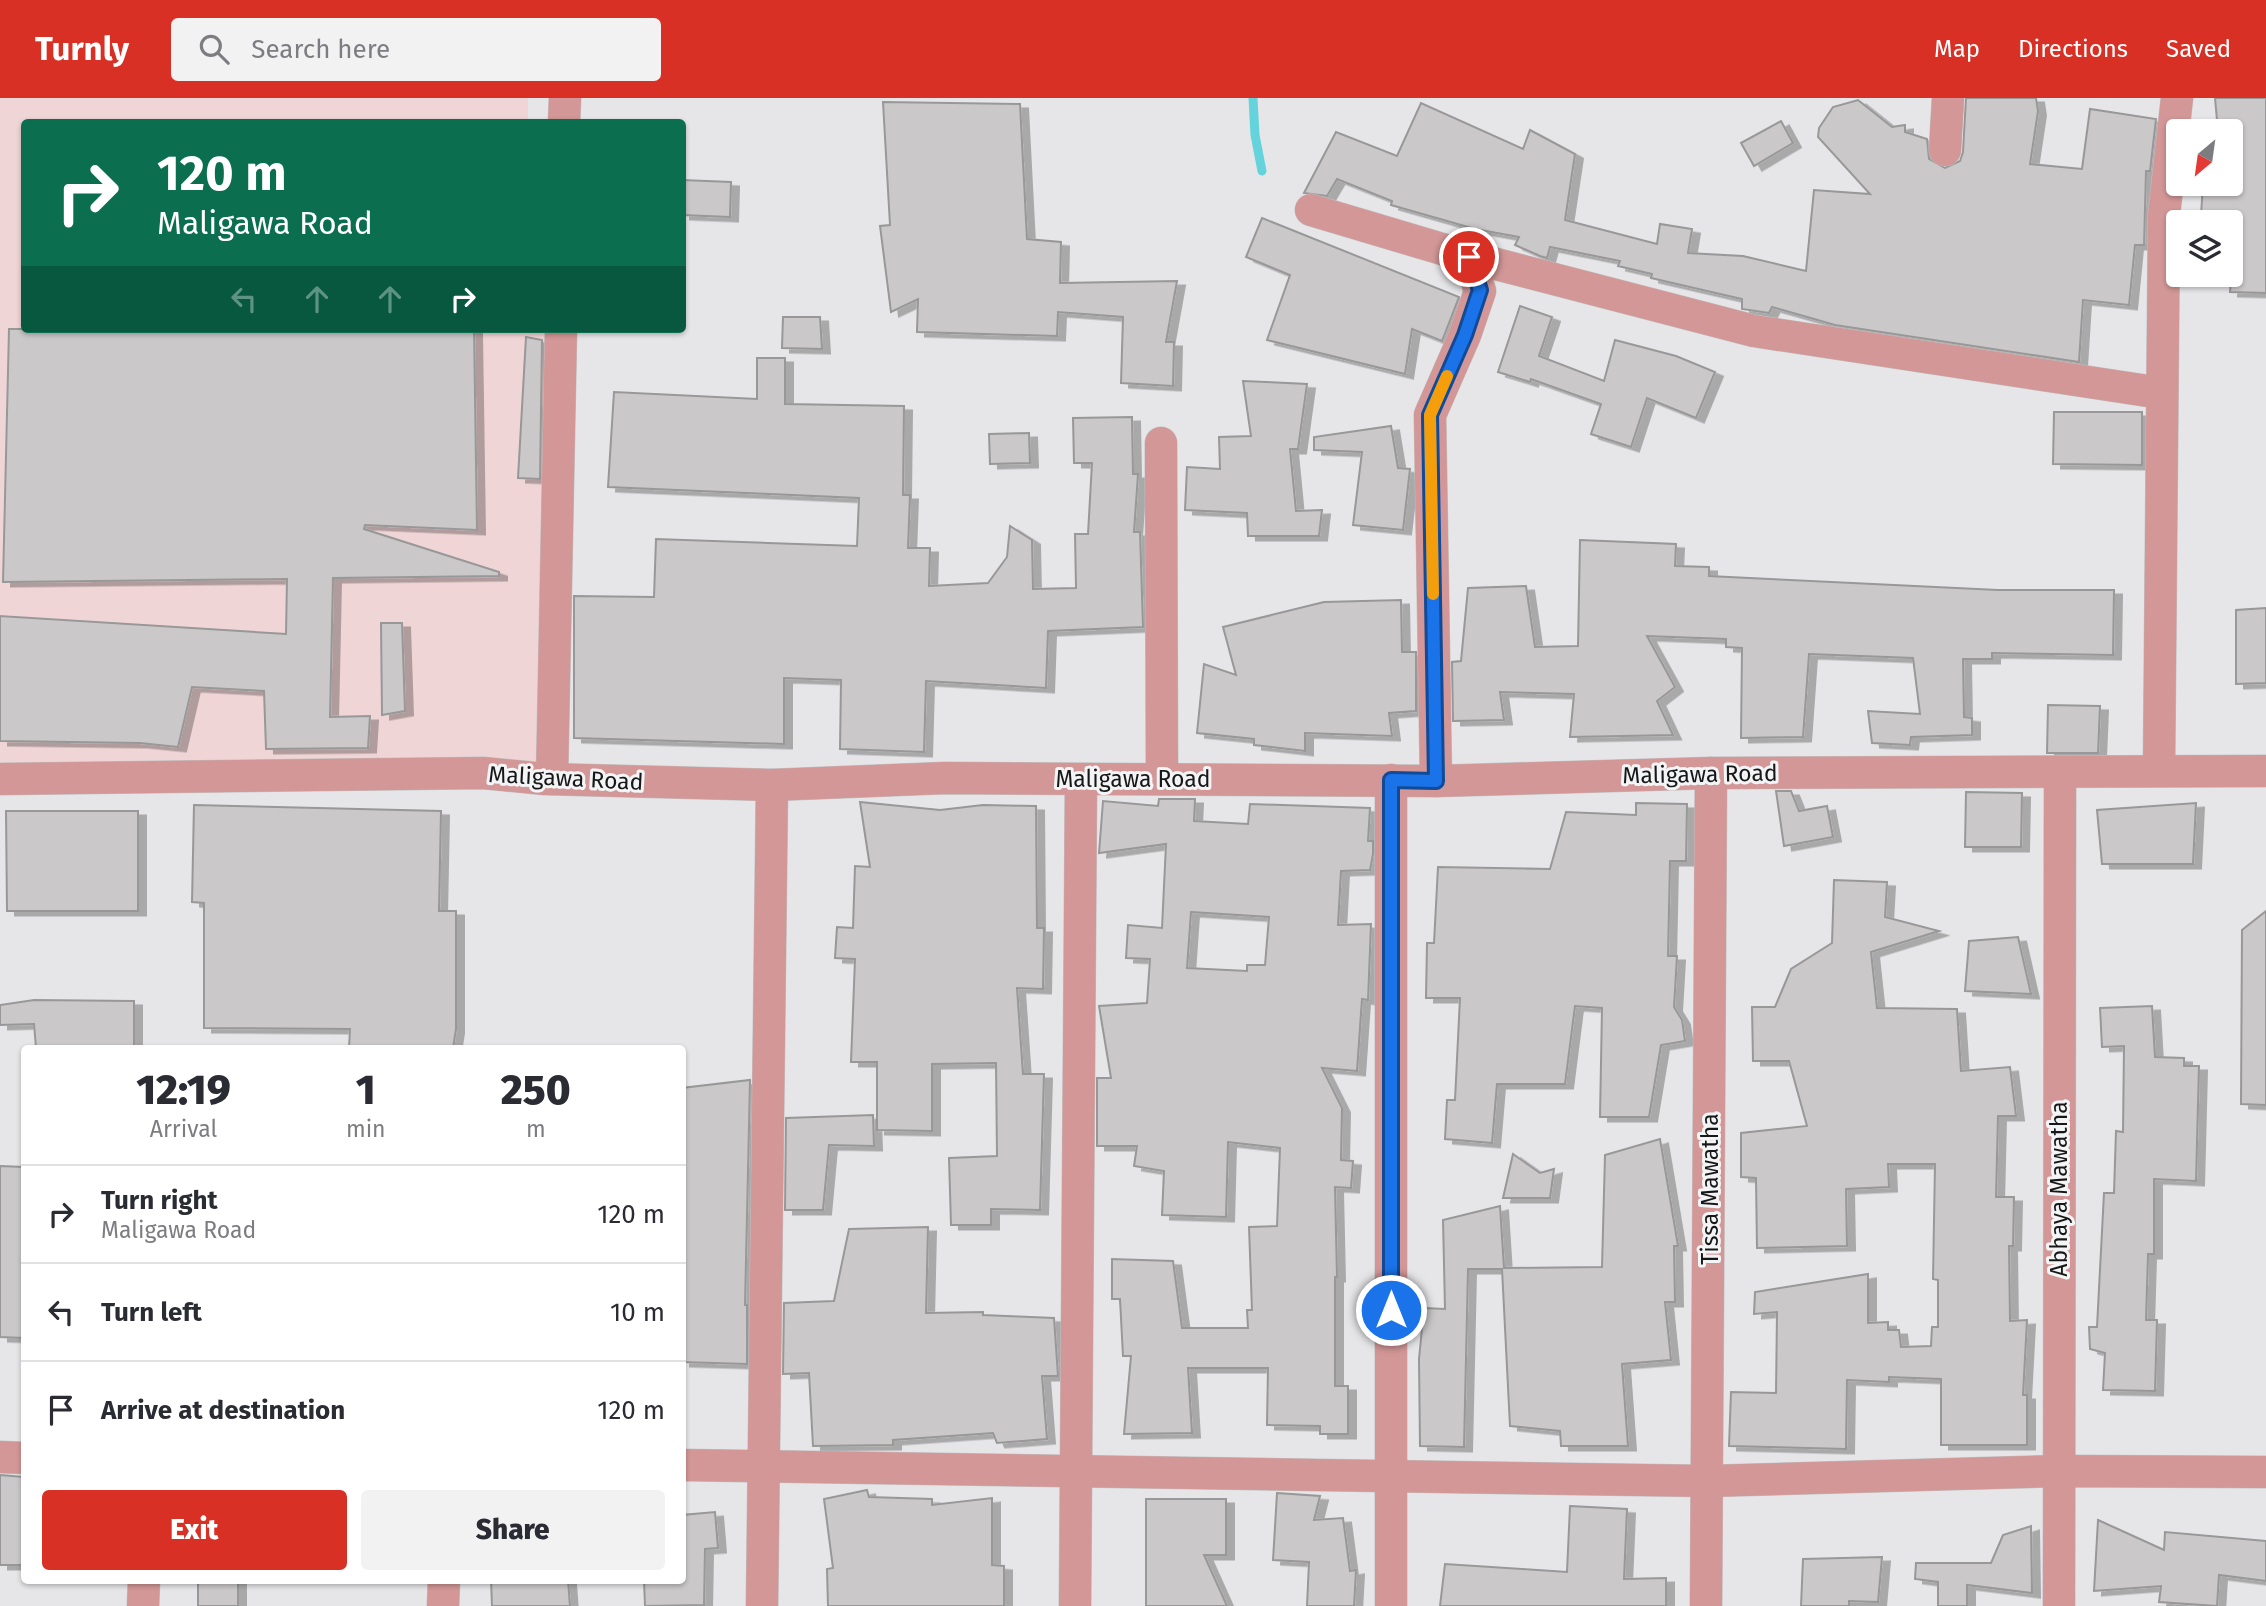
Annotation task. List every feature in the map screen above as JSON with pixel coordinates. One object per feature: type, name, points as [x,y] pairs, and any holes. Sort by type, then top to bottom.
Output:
[{"type":"street","points":[[564,119],[565,98]]},
{"type":"street","points":[[1945,150],[1948,98]]},
{"type":"street","points":[[2158,770],[2164,215],[2177,98]]},
{"type":"street","points":[[1311,210],[1469,257],[1754,331],[2161,393]]},
{"type":"street","points":[[1436,781],[1430,415],[1465,335],[1480,290],[1469,257]]},
{"type":"street","points":[[552,779],[561,333]]},
{"type":"street","points":[[1161,443],[1162,779]]},
{"type":"street","name":"Maligawa Road","points":[[0,779],[483,773],[552,779],[772,785],[944,778],[1436,781],[1712,773],[2266,771]]},
{"type":"street","name":"Abhaya Mawatha","points":[[2059,1606],[2057,1471],[2060,772]]},
{"type":"street","name":"Tissa Mawatha","points":[[1706,1606],[1712,773]]},
{"type":"street","points":[[1075,1606],[1081,780]]},
{"type":"street","points":[[1391,780],[1391,1606]]},
{"type":"street","points":[[762,1606],[772,785]]},
{"type":"street","points":[[0,1457],[21,1458]]},
{"type":"street","points":[[686,1465],[1708,1481],[2057,1471],[2266,1472]]},
{"type":"street","points":[[143,1606],[144,1584]]},
{"type":"street","points":[[443,1584],[443,1606]]},
{"type":"shaded area","points":[[0,98],[528,98],[528,119],[21,119],[21,333],[565,333],[545,779],[0,779]]},
{"type":"building","points":[[1966,98],[2036,98],[2038,111],[2030,164],[2082,169],[2090,109],[2156,119],[2150,171],[2146,171],[2144,245],[2135,245],[2129,305],[2083,300],[2079,362],[1835,325],[1772,307],[1769,313],[1742,309],[1742,299],[1651,278],[1652,274],[1618,266],[1620,261],[1550,247],[1547,258],[1540,256],[1515,245],[1519,237],[1475,229],[1391,205],[1392,201],[1337,179],[1327,196],[1304,193],[1336,132],[1397,156],[1421,103],[1523,149],[1530,130],[1575,154],[1565,220],[1657,244],[1660,224],[1692,229],[1688,253],[1743,256],[1806,271],[1814,190],[1870,194],[1818,137],[1819,128],[1833,107],[1858,100],[1892,127],[1905,125],[1905,132],[1927,139],[1929,159],[1945,168],[1960,161],[1963,152]]},
{"type":"building","points":[[2215,98],[2266,98],[2266,293],[2230,292],[2230,287],[2243,287],[2243,210],[2201,210],[2202,196],[2244,196],[2244,119],[2217,119]]},
{"type":"building","points":[[883,102],[1020,104],[1027,239],[1061,242],[1060,283],[1177,281],[1166,342],[1174,342],[1173,386],[1121,383],[1123,317],[1058,312],[1057,336],[917,332],[918,299],[891,312],[880,226],[890,225]]},
{"type":"building","points":[[1781,121],[1793,143],[1754,166],[1741,143]]},
{"type":"building","points":[[686,180],[731,182],[730,217],[686,215]]},
{"type":"building","points":[[1262,218],[1459,297],[1442,341],[1412,329],[1405,374],[1267,340],[1290,275],[1246,257]]},
{"type":"building","points":[[1520,306],[1552,317],[1539,356],[1604,381],[1615,340],[1676,356],[1715,372],[1696,418],[1647,398],[1631,447],[1591,434],[1601,404],[1531,379],[1530,382],[1498,372]]},
{"type":"building","points":[[783,317],[820,317],[822,349],[782,348]]},
{"type":"building","points":[[9,329],[21,329],[21,333],[474,333],[477,530],[365,525],[364,529],[499,572],[499,576],[333,578],[330,717],[370,716],[368,748],[266,749],[264,691],[192,687],[178,747],[140,743],[0,741],[0,616],[286,634],[287,579],[3,582]]},
{"type":"building","points":[[526,337],[542,340],[540,479],[518,478]]},
{"type":"building","points":[[757,358],[785,358],[785,404],[904,406],[903,495],[910,495],[908,548],[930,548],[929,586],[988,583],[1007,557],[1010,526],[1032,540],[1033,589],[1076,588],[1075,534],[1088,534],[1092,463],[1074,463],[1073,418],[1132,417],[1133,474],[1138,474],[1134,532],[1140,532],[1143,627],[1048,631],[1046,688],[926,681],[924,752],[840,749],[841,680],[784,678],[784,744],[574,738],[574,596],[654,597],[656,539],[857,546],[859,498],[608,487],[614,392],[757,399]]},
{"type":"building","points":[[1243,381],[1307,384],[1298,449],[1290,449],[1296,511],[1322,510],[1319,536],[1248,536],[1247,513],[1185,510],[1187,467],[1220,469],[1219,437],[1251,436]]},
{"type":"building","points":[[2054,412],[2142,412],[2142,465],[2053,464]]},
{"type":"building","points":[[1391,426],[1398,468],[1410,469],[1403,530],[1353,525],[1362,452],[1314,450],[1314,437]]},
{"type":"building","points":[[1029,433],[1030,463],[990,464],[989,434]]},
{"type":"building","points":[[1580,540],[1676,544],[1675,566],[1709,567],[1709,576],[1998,590],[2114,590],[2113,655],[1992,653],[1992,659],[1963,659],[1964,717],[1972,718],[1972,735],[1911,737],[1910,745],[1872,743],[1868,711],[1920,714],[1913,658],[1809,654],[1803,737],[1741,738],[1742,648],[1726,647],[1726,639],[1647,636],[1675,687],[1657,701],[1673,735],[1570,737],[1574,694],[1500,692],[1504,720],[1453,721],[1452,662],[1461,661],[1468,588],[1526,586],[1535,647],[1578,646]]},
{"type":"building","points":[[1401,600],[1402,652],[1416,652],[1416,711],[1389,713],[1392,736],[1305,733],[1305,751],[1254,745],[1254,739],[1197,733],[1204,664],[1236,675],[1223,627],[1324,602]]},
{"type":"building","points":[[2266,608],[2266,683],[2236,684],[2236,610]]},
{"type":"building","points":[[381,623],[402,623],[405,711],[382,715]]},
{"type":"building","points":[[2048,705],[2100,706],[2098,753],[2047,753]]},
{"type":"building","points":[[1776,791],[1791,791],[1799,811],[1827,806],[1833,837],[1784,846]]},
{"type":"building","points":[[1966,792],[2022,793],[2021,847],[1965,847]]},
{"type":"building","points":[[1159,799],[1195,799],[1194,821],[1248,824],[1250,804],[1370,808],[1368,841],[1373,841],[1373,854],[1370,870],[1341,871],[1338,925],[1371,924],[1368,1000],[1362,999],[1357,1071],[1322,1068],[1342,1108],[1341,1160],[1353,1161],[1351,1188],[1335,1187],[1335,1386],[1348,1386],[1348,1434],[1320,1434],[1320,1426],[1267,1425],[1268,1368],[1188,1368],[1192,1433],[1124,1434],[1131,1356],[1123,1356],[1120,1299],[1112,1299],[1112,1259],[1173,1261],[1182,1328],[1248,1328],[1247,1310],[1252,1310],[1249,1227],[1277,1226],[1280,1148],[1228,1142],[1226,1217],[1162,1215],[1164,1171],[1134,1166],[1137,1146],[1097,1146],[1097,1078],[1111,1078],[1099,1006],[1147,1003],[1150,959],[1126,958],[1128,925],[1162,928],[1166,844],[1099,853],[1103,801],[1158,806]],"holes":[[[1191,912],[1269,917],[1265,965],[1247,965],[1247,971],[1187,968]]]},
{"type":"building","points":[[860,802],[940,810],[983,805],[1036,806],[1037,928],[1044,928],[1043,989],[1017,988],[1023,1074],[1044,1074],[1040,1210],[991,1209],[991,1225],[951,1225],[949,1158],[997,1156],[996,1063],[932,1064],[932,1131],[877,1130],[877,1062],[851,1062],[855,959],[835,958],[837,927],[853,928],[855,866],[870,867]]},
{"type":"building","points":[[1636,803],[1687,804],[1686,861],[1670,861],[1668,956],[1677,956],[1674,1007],[1682,1020],[1685,1041],[1661,1045],[1649,1117],[1600,1117],[1602,1008],[1575,1006],[1565,1084],[1497,1084],[1492,1143],[1445,1139],[1447,1100],[1455,1100],[1460,998],[1426,998],[1427,943],[1434,943],[1438,867],[1550,869],[1566,812],[1636,815]]},
{"type":"building","points":[[2196,803],[2193,864],[2102,864],[2097,810]]},
{"type":"building","points":[[194,805],[441,811],[439,911],[456,911],[456,1029],[453,1045],[349,1045],[350,1029],[204,1028],[204,903],[192,902]]},
{"type":"building","points":[[6,811],[138,811],[138,911],[7,911]]},
{"type":"building","points":[[1834,880],[1887,882],[1885,917],[1939,931],[1871,952],[1877,1008],[1957,1009],[1961,1071],[2010,1067],[2016,1116],[1998,1116],[1996,1197],[2014,1197],[2013,1246],[2009,1246],[2010,1321],[2027,1320],[2023,1395],[2027,1395],[2027,1445],[1941,1445],[1941,1379],[1889,1377],[1889,1382],[1847,1380],[1846,1449],[1729,1446],[1731,1392],[1776,1393],[1777,1312],[1754,1314],[1755,1292],[1868,1274],[1868,1323],[1888,1322],[1888,1330],[1899,1330],[1901,1347],[1931,1346],[1932,1327],[1938,1327],[1938,1280],[1933,1279],[1935,1164],[1888,1164],[1889,1187],[1846,1189],[1847,1246],[1757,1248],[1756,1178],[1741,1177],[1741,1133],[1807,1126],[1789,1061],[1753,1061],[1752,1007],[1775,1007],[1791,969],[1832,943]]},
{"type":"building","points":[[2266,911],[2266,1105],[2241,1104],[2242,930]]},
{"type":"building","points":[[2018,937],[2031,994],[1965,991],[1969,941]]},
{"type":"building","points":[[34,1000],[134,1001],[134,1045],[36,1045],[34,1024],[0,1025],[0,1005]]},
{"type":"building","points":[[2152,1006],[2155,1057],[2184,1058],[2184,1066],[2199,1066],[2196,1181],[2154,1179],[2154,1254],[2148,1254],[2146,1320],[2157,1320],[2155,1391],[2103,1390],[2105,1353],[2090,1349],[2089,1327],[2097,1327],[2104,1193],[2114,1193],[2116,1131],[2123,1132],[2124,1046],[2102,1047],[2100,1008]]},
{"type":"building","points":[[750,1080],[745,1305],[747,1364],[686,1362],[686,1088]]},
{"type":"building","points":[[873,1115],[874,1146],[829,1145],[823,1210],[785,1210],[786,1118]]},
{"type":"building","points":[[1660,1139],[1678,1246],[1674,1246],[1675,1302],[1665,1302],[1671,1360],[1622,1364],[1628,1446],[1561,1446],[1560,1431],[1510,1426],[1502,1269],[1468,1269],[1464,1447],[1420,1446],[1419,1359],[1424,1308],[1445,1309],[1443,1220],[1500,1206],[1504,1268],[1602,1267],[1605,1155]]},
{"type":"building","points":[[1513,1154],[1540,1173],[1554,1169],[1550,1198],[1503,1198]]},
{"type":"building","points":[[0,1166],[21,1167],[21,1338],[0,1337]]},
{"type":"building","points":[[928,1227],[926,1313],[983,1312],[983,1315],[1054,1318],[1058,1376],[1042,1376],[1047,1439],[997,1443],[993,1433],[893,1440],[893,1445],[813,1446],[809,1373],[783,1374],[784,1303],[834,1301],[849,1229]]},
{"type":"building","points":[[0,1475],[21,1477],[21,1565],[0,1565]]},
{"type":"building","points":[[867,1490],[869,1497],[932,1499],[932,1505],[992,1498],[992,1565],[1004,1566],[1004,1606],[828,1606],[827,1569],[833,1568],[824,1499]]},
{"type":"building","points":[[1277,1493],[1320,1496],[1314,1520],[1343,1518],[1350,1571],[1356,1570],[1354,1606],[1307,1606],[1309,1562],[1273,1560]]},
{"type":"building","points":[[1146,1499],[1226,1499],[1226,1555],[1204,1555],[1227,1606],[1146,1606]]},
{"type":"building","points":[[1570,1506],[1627,1509],[1624,1579],[1666,1578],[1666,1606],[1440,1606],[1445,1564],[1567,1572]]},
{"type":"building","points":[[715,1512],[718,1548],[705,1549],[704,1605],[645,1606],[644,1584],[686,1584],[686,1515]]},
{"type":"building","points":[[2098,1520],[2164,1550],[2165,1532],[2266,1541],[2266,1581],[2219,1575],[2217,1606],[2159,1602],[2161,1586],[2094,1591]]},
{"type":"building","points":[[2031,1526],[2032,1593],[1967,1585],[1967,1606],[1938,1606],[1938,1582],[1915,1579],[1916,1563],[1991,1563],[2003,1535]]},
{"type":"building","points":[[1882,1557],[1878,1602],[1849,1601],[1849,1606],[1801,1606],[1803,1559]]},
{"type":"building","points":[[198,1584],[238,1584],[238,1606],[198,1606]]},
{"type":"building","points":[[491,1584],[568,1584],[570,1606],[492,1606]]},
{"type":"waterway","points":[[1253,98],[1255,135],[1262,171]]},
{"type":"slow traffic","points":[[1433,594],[1430,415],[1447,376]]},
{"type":"route","points":[[1391,1310],[1391,780],[1436,781],[1430,415],[1465,335],[1480,290],[1469,257]]}]
